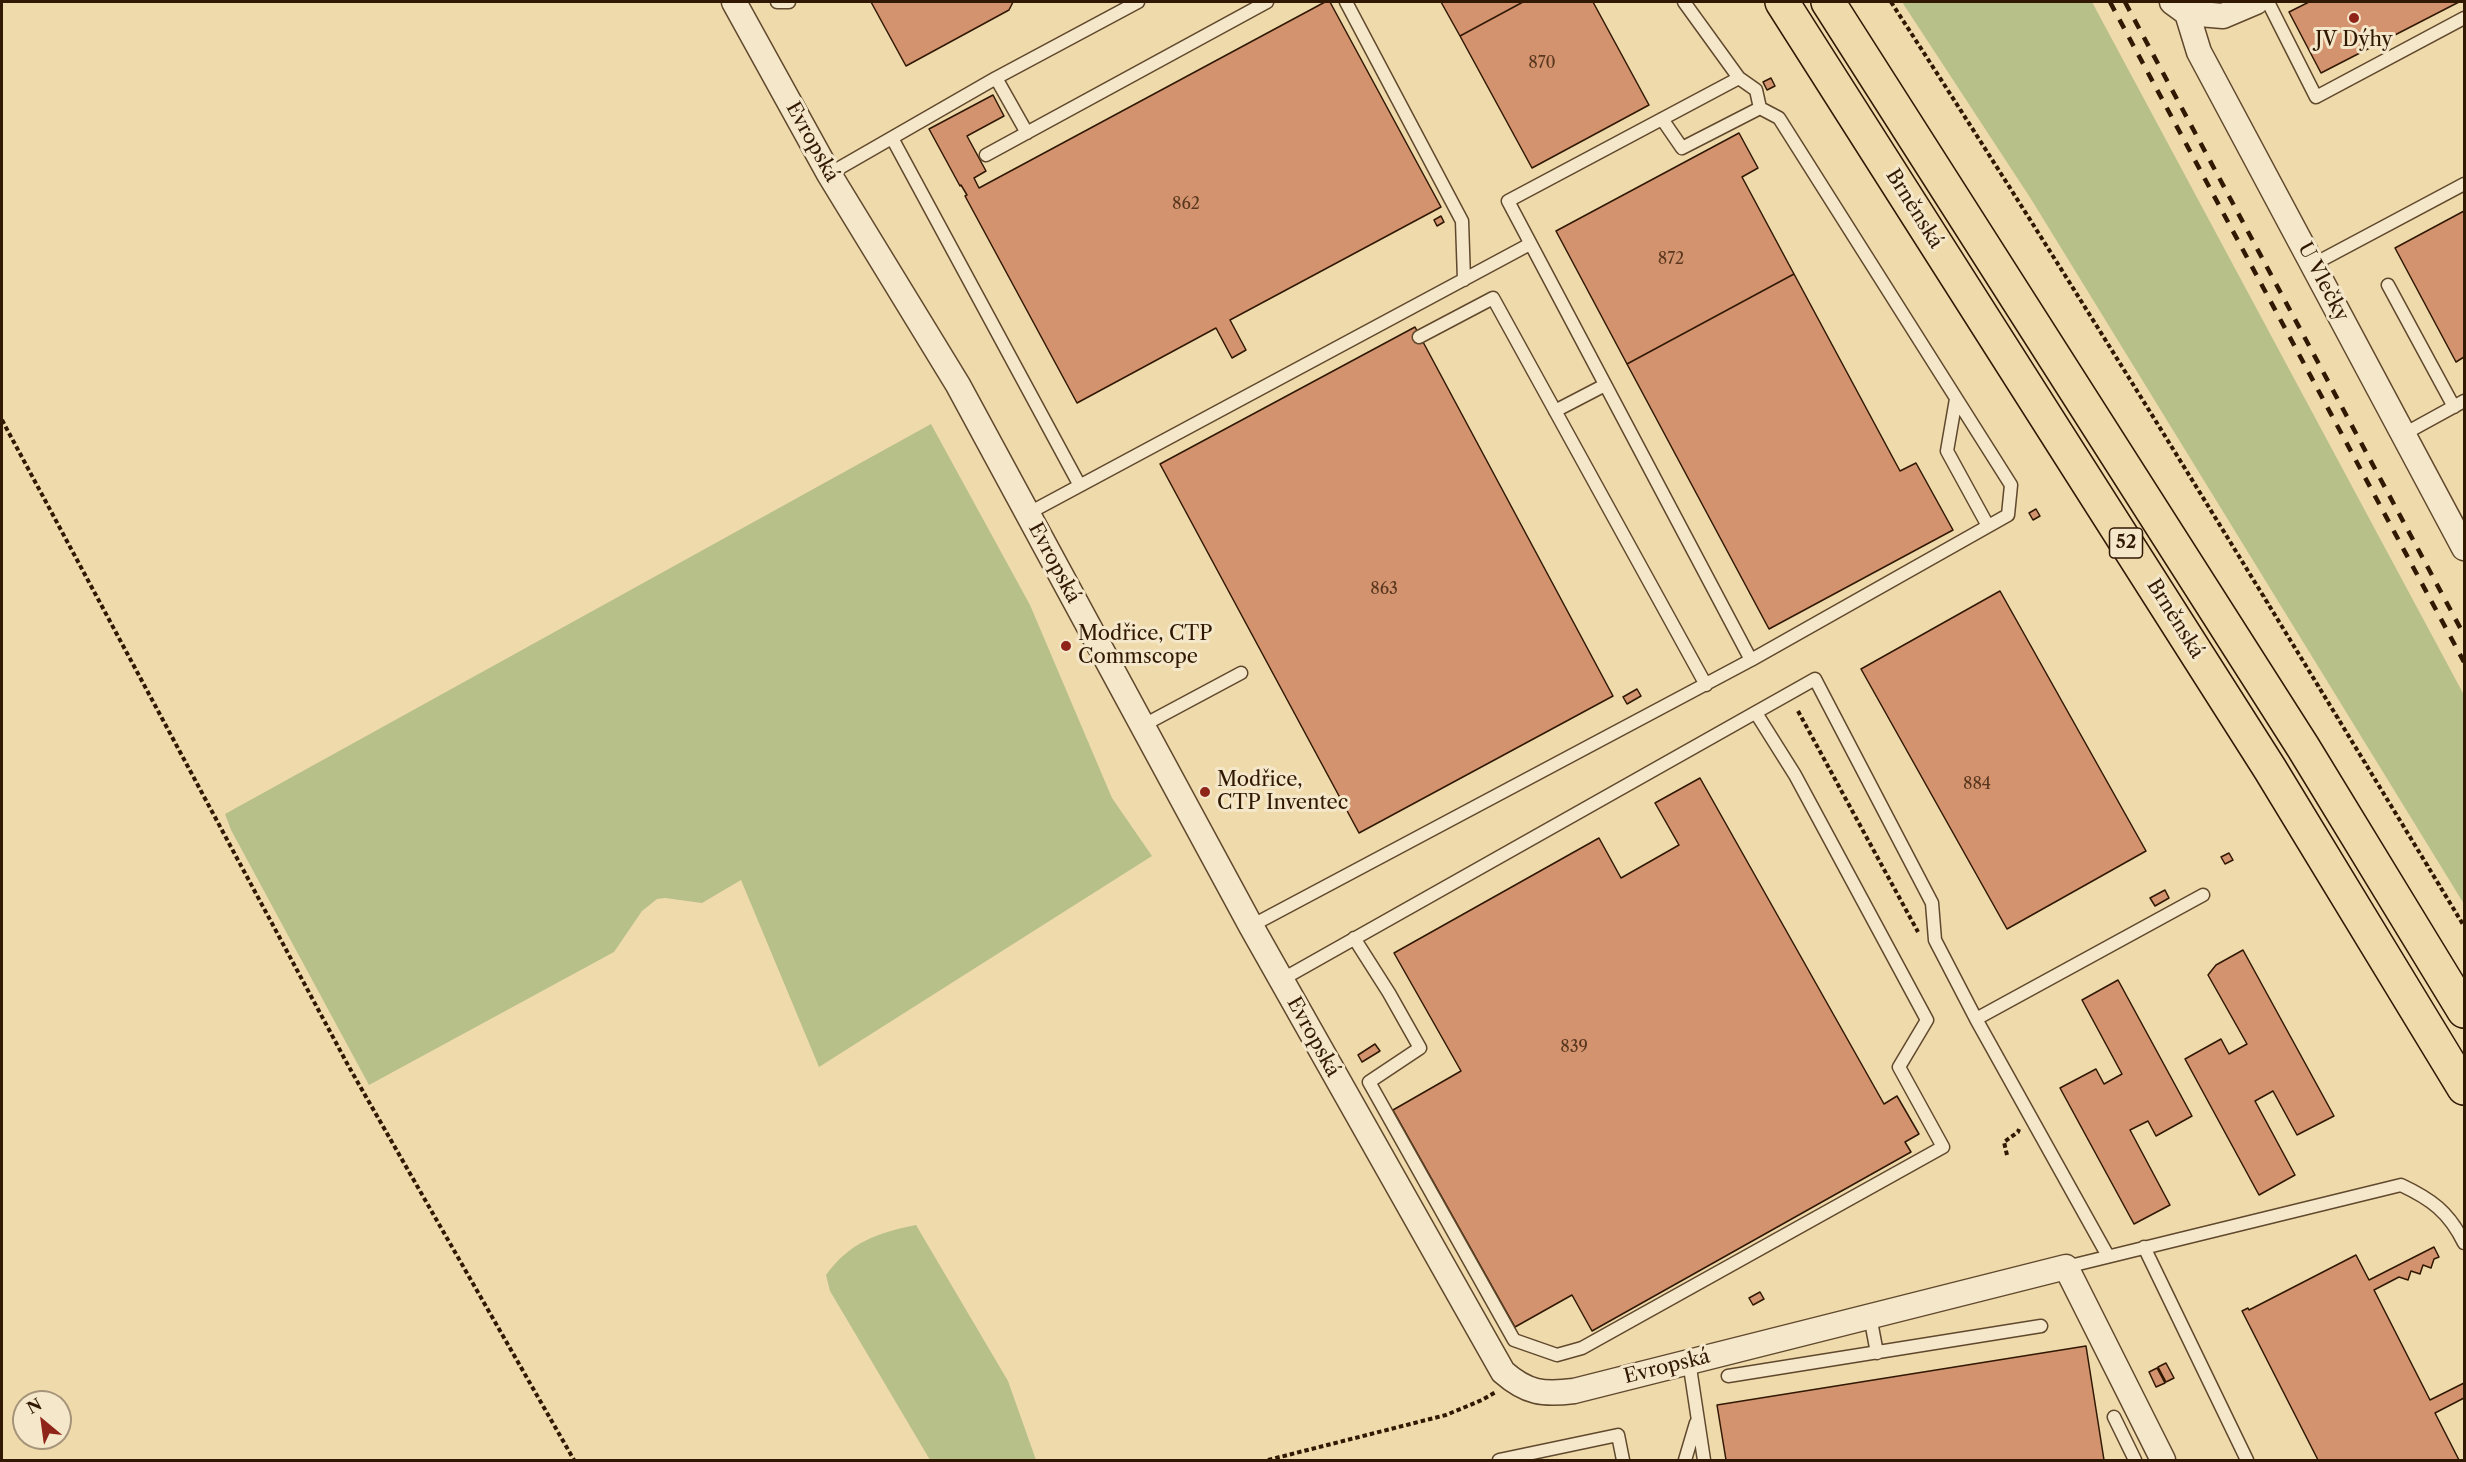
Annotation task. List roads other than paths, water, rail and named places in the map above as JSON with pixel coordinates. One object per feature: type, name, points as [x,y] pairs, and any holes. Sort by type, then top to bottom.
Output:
[{"type":"highway","name":"Brněnská","points":[[1782,2],[2270,769],[2464,1088]]},
{"type":"highway","name":"Brněnská","points":[[1828,2],[2303,747],[2464,1011]]},
{"type":"street","name":"Evropská","points":[[734,2],[829,174],[958,385],[1251,927],[1503,1372],[1530,1390],[1549,1394],[1574,1391],[2066,1266]]},
{"type":"street","name":"U Vlečky","points":[[2179,7],[2223,16],[2256,2]]},
{"type":"street","name":"U Vlečky","points":[[2179,7],[2199,52],[2464,548]]},
{"type":"street","points":[[2066,1266],[2163,1461]]},
{"type":"lane","points":[[777,2],[789,2]]},
{"type":"lane","points":[[829,174],[996,78],[1138,2]]},
{"type":"lane","points":[[987,155],[1267,2]]},
{"type":"lane","points":[[1346,2],[1462,221],[1464,280]]},
{"type":"lane","points":[[1251,927],[1706,685],[2008,515],[2011,485],[1779,118],[1760,108],[1756,90],[1739,78],[1684,2]]},
{"type":"lane","points":[[2268,2],[2316,97],[2464,18]]},
{"type":"lane","points":[[996,78],[1027,133]]},
{"type":"lane","points":[[1739,78],[1508,201],[1751,660]]},
{"type":"lane","points":[[1662,119],[1682,148],[1760,108]]},
{"type":"lane","points":[[892,138],[1079,484]]},
{"type":"lane","points":[[2314,264],[2464,184]]},
{"type":"lane","points":[[1027,513],[1530,244]]},
{"type":"lane","points":[[2388,285],[2459,404],[2404,434]]},
{"type":"lane","points":[[1419,337],[1493,298],[1706,685]]},
{"type":"lane","points":[[1555,411],[1605,385]]},
{"type":"lane","points":[[1956,399],[1947,451],[1988,526]]},
{"type":"lane","points":[[1142,726],[1241,673]]},
{"type":"lane","points":[[1281,980],[1815,679],[1932,903],[1934,937],[1976,1019],[2108,1256]]},
{"type":"lane","points":[[1354,938],[1420,1048],[1369,1082],[1514,1340],[1557,1355],[1582,1348],[1943,1147],[1899,1066],[1927,1020],[1795,775],[1756,713]]},
{"type":"lane","points":[[1976,1019],[2203,895]]},
{"type":"lane","points":[[2066,1266],[2401,1185],[2428,1198],[2455,1223],[2464,1243]]},
{"type":"lane","points":[[2144,1247],[2247,1461]]},
{"type":"lane","points":[[1870,1316],[1877,1353]]},
{"type":"lane","points":[[1728,1376],[2041,1326]]},
{"type":"lane","points":[[1689,1361],[1704,1461]]},
{"type":"lane","points":[[2114,1417],[2135,1461]]},
{"type":"lane","points":[[1685,1461],[1697,1419]]},
{"type":"lane","points":[[1499,1461],[1618,1435],[1623,1461]]},
{"type":"railway","points":[[2110,2],[2464,662]]},
{"type":"railway","points":[[2125,2],[2464,635]]},
{"type":"place","name":"JV Dýhy","points":[[2354,18]]},
{"type":"place","name":"Modřice, CTP Commscope","points":[[1066,646]]},
{"type":"place","name":"Modřice, CTP Inventec","points":[[1205,792]]}]
